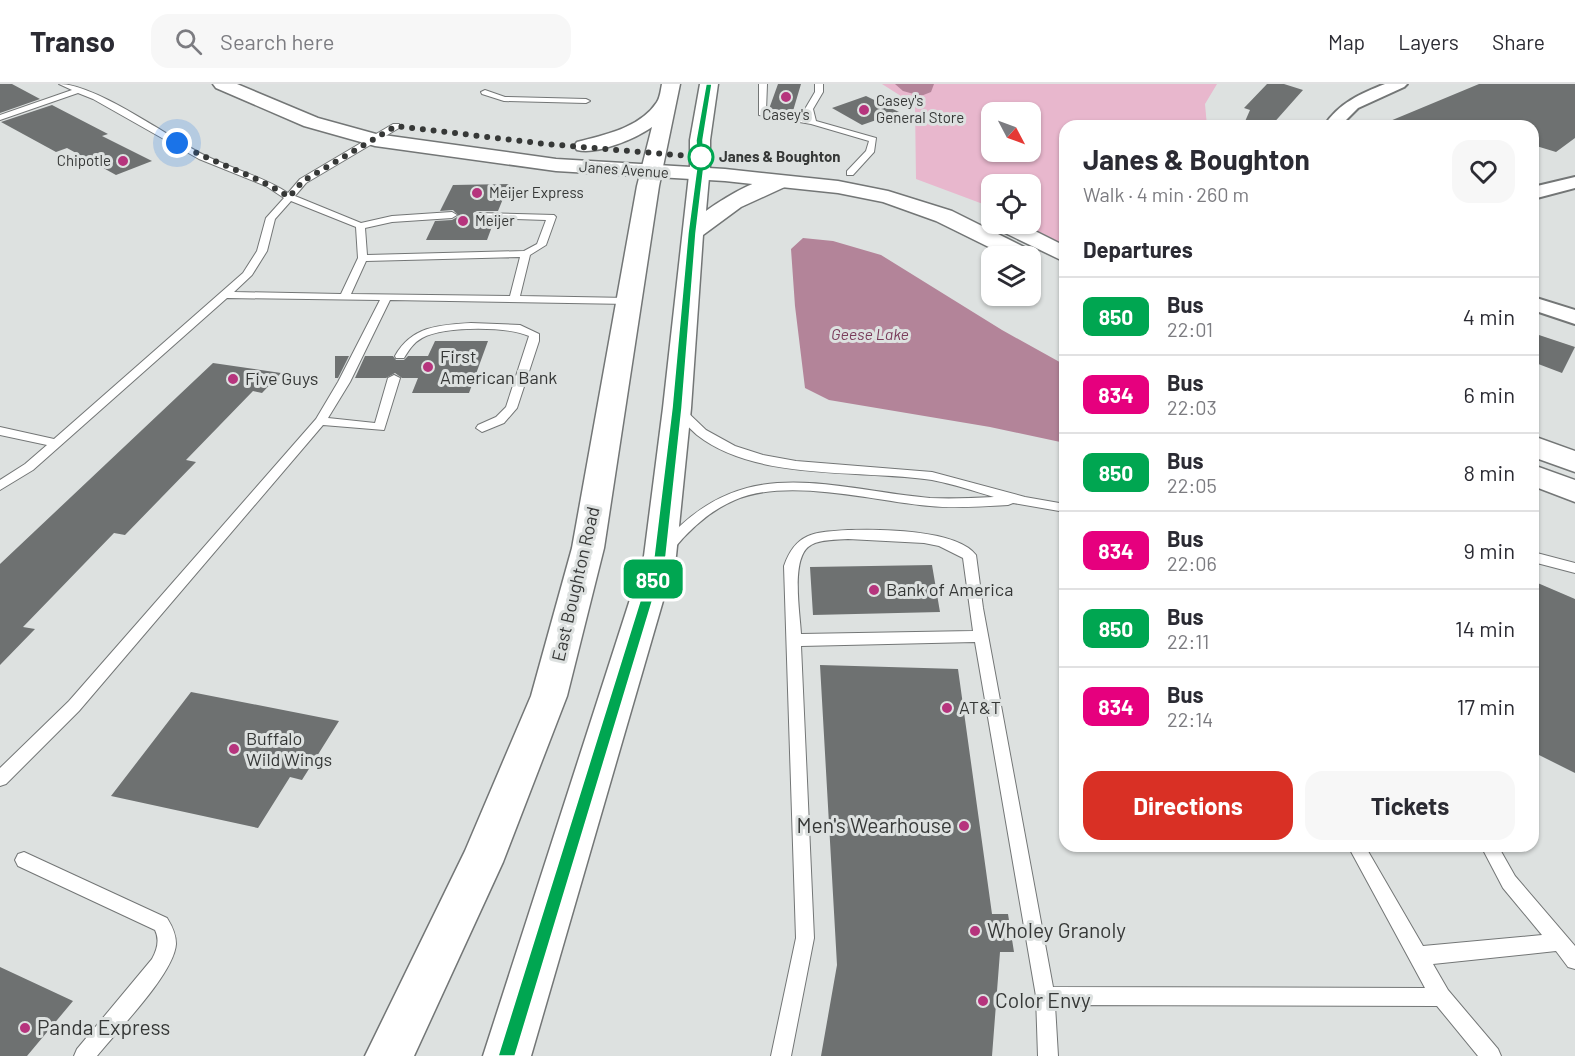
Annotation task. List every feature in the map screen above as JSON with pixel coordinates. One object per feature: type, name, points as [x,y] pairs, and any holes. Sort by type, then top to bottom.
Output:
[{"type":"main road","name":"Janes Avenue","points":[[222,84],[311,122],[375,140],[556,165],[653,162]]},
{"type":"main road","name":"East Boughton Road","points":[[389,1056],[482,862],[549,696],[588,548],[653,162],[671,84]]},
{"type":"main road","points":[[507,1056],[660,556],[677,408],[700,166],[700,140],[709,84]]},
{"type":"main road","name":"Janes Avenue","points":[[666,104],[643,127],[631,133],[574,146],[653,162],[850,173],[876,177],[923,190],[981,214]]},
{"type":"main road","points":[[367,118],[396,126],[525,141]]},
{"type":"main road","name":"Janes Avenue","points":[[700,166],[888,197],[945,216],[1004,246]]},
{"type":"main road","points":[[692,233],[723,207],[738,198],[782,181]]},
{"type":"main road","points":[[1019,234],[1059,264]]},
{"type":"main road","points":[[1041,262],[1059,265]]},
{"type":"main road","points":[[1539,448],[1575,462]]},
{"type":"main road","points":[[1539,477],[1575,491]]},
{"type":"street","points":[[1336,120],[1340,113],[1356,102],[1399,84]]},
{"type":"street","points":[[1539,191],[1575,182]]},
{"type":"street","points":[[1539,305],[1575,316]]},
{"type":"lane","points":[[63,84],[96,97],[202,157],[269,184],[289,197],[360,226],[392,219],[452,215]]},
{"type":"lane","points":[[763,84],[762,113],[812,122],[873,140],[870,152],[850,173]]},
{"type":"lane","points":[[812,122],[809,109],[819,92],[819,84]]},
{"type":"lane","points":[[0,118],[79,90]]},
{"type":"lane","points":[[485,92],[504,99],[586,101]]},
{"type":"lane","points":[[0,486],[29,467],[247,275],[262,251],[271,218],[303,181],[396,126]]},
{"type":"lane","points":[[363,258],[526,254],[541,245],[551,217],[480,215]]},
{"type":"lane","points":[[344,297],[363,258],[360,226]]},
{"type":"lane","points":[[514,300],[526,254]]},
{"type":"lane","points":[[225,295],[629,301]]},
{"type":"lane","points":[[0,779],[74,706],[320,421],[344,382],[386,298]]},
{"type":"lane","points":[[400,356],[405,344],[411,338],[429,330],[520,328],[534,334],[534,341],[511,408],[500,420],[482,428]]},
{"type":"lane","points":[[320,421],[380,427],[394,378]]},
{"type":"lane","points":[[677,408],[690,424],[738,452],[753,457],[783,462],[933,476],[1023,501],[1059,507]]},
{"type":"lane","points":[[0,431],[57,443]]},
{"type":"lane","points":[[660,556],[687,524],[711,506],[744,492],[791,486],[932,502],[1023,501]]},
{"type":"lane","points":[[781,1056],[805,938],[791,566],[796,552],[805,542],[823,535],[846,534],[934,539],[969,555],[981,636],[1045,996],[1047,1056]]},
{"type":"lane","points":[[1539,559],[1575,568]]},
{"type":"lane","points":[[795,640],[981,636]]},
{"type":"lane","points":[[1359,852],[1441,997],[1491,1056]]},
{"type":"lane","points":[[1492,852],[1509,882],[1575,960]]},
{"type":"lane","points":[[24,860],[161,924],[166,932],[168,942],[166,954],[159,966],[84,1056]]},
{"type":"lane","points":[[1418,956],[1559,942]]},
{"type":"lane","points":[[1045,996],[1441,997]]},
{"type":"shaded area","points":[[882,84],[1217,84],[1205,104],[1206,120],[1059,120],[1059,242],[1041,233],[1041,174],[981,174],[981,203],[916,179],[915,105]]},
{"type":"water","points":[[895,84],[934,84],[931,92],[921,96],[903,91]]},
{"type":"water","name":"Geese Lake","points":[[803,238],[833,241],[881,255],[1002,330],[1059,362],[1059,442],[990,427],[829,400],[805,388],[791,249]]},
{"type":"building","points":[[0,84],[12,84],[40,99],[0,113]]},
{"type":"building","name":"Casey's","points":[[778,84],[801,84],[793,111],[769,109]]},
{"type":"building","points":[[1267,84],[1284,84],[1303,90],[1276,120],[1246,120],[1250,110],[1244,108]]},
{"type":"building","points":[[1479,84],[1575,84],[1575,138],[1556,152],[1539,147],[1539,120],[1392,120]]},
{"type":"building","name":"Casey's General Store","points":[[866,96],[899,112],[862,125],[832,108]]},
{"type":"building","points":[[52,105],[108,134],[102,136],[152,161],[116,175],[67,148],[56,152],[1,122]]},
{"type":"building","points":[[509,184],[498,211],[473,213],[474,217],[479,220],[494,221],[487,240],[426,240],[435,221],[452,220],[459,216],[453,210],[440,211],[453,185]]},
{"type":"building","points":[[1539,335],[1575,347],[1562,373],[1539,364]]},
{"type":"building","name":"First American Bank","points":[[435,341],[488,341],[469,393],[412,393],[418,378],[402,378],[395,373],[386,378],[355,378],[365,356],[393,356],[396,360],[404,360],[408,356],[428,356]]},
{"type":"building","points":[[335,356],[349,356],[338,378],[335,378]]},
{"type":"building","points":[[213,363],[281,373],[262,393],[253,391],[186,460],[196,462],[125,535],[114,533],[23,627],[35,629],[0,665],[0,564]]},
{"type":"building","name":"Bank of America","points":[[932,565],[940,612],[813,615],[810,567]]},
{"type":"building","points":[[1539,584],[1575,599],[1575,773],[1539,755]]},
{"type":"building","points":[[820,665],[958,669],[992,914],[1008,914],[1014,952],[1000,952],[992,1056],[821,1056],[837,965]]},
{"type":"building","name":"Buffalo Wild Wings","points":[[191,692],[339,721],[302,780],[290,777],[258,828],[111,796]]},
{"type":"building","name":"Panda Express","points":[[0,967],[73,1001],[27,1056],[0,1056]]},
{"type":"bus line","name":"850","points":[[507,1056],[660,556],[677,408],[701,157],[700,140],[709,84]]},
{"type":"place","name":"Casey's","points":[[786,97]]},
{"type":"place","name":"Casey's General Store","points":[[864,110]]},
{"type":"place","name":"Janes & Boughton","points":[[701,157]]},
{"type":"place","name":"Chipotle","points":[[123,161]]},
{"type":"place","name":"Meijer Express","points":[[477,193]]},
{"type":"place","name":"Meijer","points":[[463,221]]},
{"type":"place","name":"First American Bank","points":[[428,367]]},
{"type":"place","name":"Five Guys","points":[[233,379]]},
{"type":"place","name":"Bank of America","points":[[874,590]]},
{"type":"place","name":"AT&T","points":[[947,708]]},
{"type":"place","name":"Buffalo Wild Wings","points":[[234,749]]},
{"type":"place","name":"Men's Wearhouse","points":[[964,826]]},
{"type":"place","name":"Wholey Granoly","points":[[975,931]]},
{"type":"place","name":"Color Envy","points":[[983,1001]]},
{"type":"place","name":"Panda Express","points":[[25,1028]]},
{"type":"route","points":[[177,143],[202,157],[269,184],[289,197],[303,181],[396,126],[546,144],[701,157]]}]
